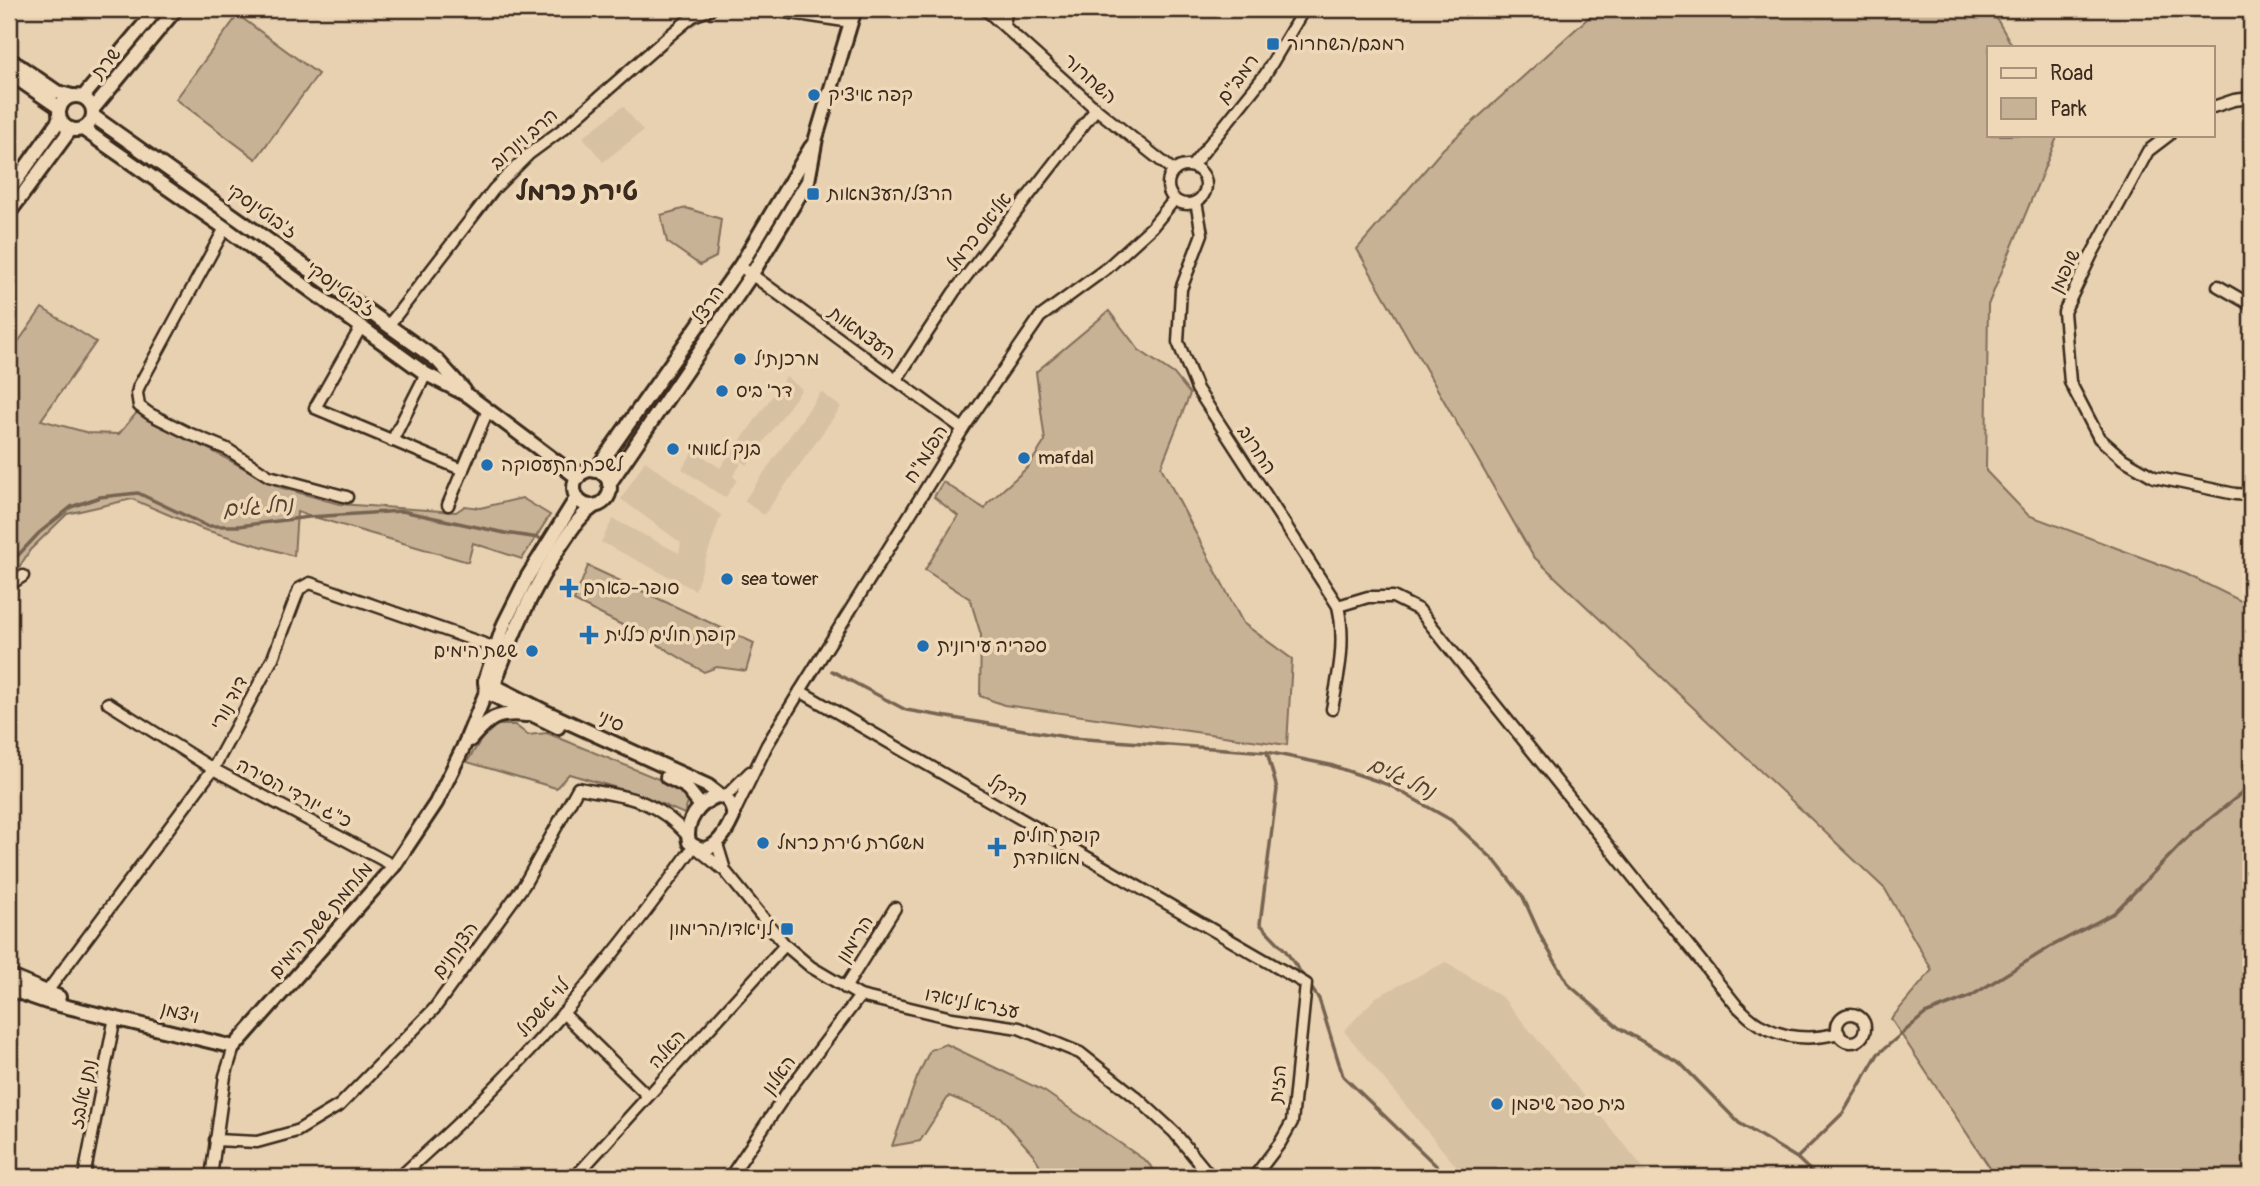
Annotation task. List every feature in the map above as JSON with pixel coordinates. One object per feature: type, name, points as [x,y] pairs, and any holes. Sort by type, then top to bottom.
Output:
[{"type":"street","name":"שרת","points":[[78,97],[157,9]]},
{"type":"street","name":"שרת","points":[[93,113],[176,9]]},
{"type":"street","name":"הרב וינרוב","points":[[388,326],[494,189],[512,171],[693,16],[711,9]]},
{"type":"street","points":[[765,9],[851,22]]},
{"type":"street","name":"הרצל","points":[[610,484],[752,274],[808,181],[816,138],[855,9]]},
{"type":"street","name":"השחרור","points":[[985,9],[1096,108],[1174,171]]},
{"type":"street","points":[[1004,24],[1007,9]]},
{"type":"street","name":"רמב\"ם","points":[[1192,166],[1265,75],[1304,9]]},
{"type":"street","points":[[9,59],[57,92],[87,100],[93,113],[91,121],[77,129],[9,213]]},
{"type":"street","points":[[9,73],[77,129]]},
{"type":"street","points":[[9,191],[67,99],[78,97]]},
{"type":"street","points":[[2214,107],[2251,98]]},
{"type":"street","name":"אליאס כרמל","points":[[896,380],[954,292],[1096,108]]},
{"type":"street","name":"ז'בוטינסקי","points":[[93,113],[437,360],[469,396]]},
{"type":"street","name":"ז׳בוטינסקי","points":[[77,129],[225,228],[426,374],[469,396],[578,478]]},
{"type":"street","name":"שופמן","points":[[2168,136],[2148,151],[2064,312],[2070,382],[2099,438],[2123,458],[2154,477],[2251,495]]},
{"type":"street","name":"הרצל","points":[[596,471],[740,266],[816,138]]},
{"type":"street","points":[[1192,166],[1202,173],[1206,183],[1203,196],[1196,202],[1185,205],[1174,200],[1168,189],[1168,182],[1174,171],[1192,166]]},
{"type":"street","name":"הפלמ\"ח","points":[[734,813],[756,767],[800,691],[963,429],[1040,317],[1107,268],[1152,227],[1174,200]]},
{"type":"street","name":"החרוב","points":[[1196,202],[1202,234],[1181,289],[1178,342],[1197,388],[1338,606],[1343,627],[1342,660],[1332,709]]},
{"type":"street","points":[[225,228],[139,386],[139,405],[169,423],[227,449],[269,476],[347,497]]},
{"type":"street","name":"העצמאות","points":[[740,266],[963,429]]},
{"type":"street","points":[[2218,286],[2251,305]]},
{"type":"street","points":[[361,327],[315,408],[463,470]]},
{"type":"street","points":[[392,441],[426,374]]},
{"type":"street","points":[[448,505],[488,410]]},
{"type":"street","points":[[587,471],[596,471],[604,475],[610,484],[607,499],[594,506],[584,504],[577,497],[575,485],[578,478],[587,471]]},
{"type":"street","name":"מלחמת ששת הימים","points":[[488,686],[496,648],[516,598],[577,497]]},
{"type":"street","name":"מלחמת ששת הימים","points":[[211,1177],[225,1076],[234,1047],[394,866],[436,803],[536,585],[577,520],[594,506]]},
{"type":"street","points":[[9,585],[23,576]]},
{"type":"street","name":"דוד נורי","points":[[46,993],[213,769],[273,658],[299,589],[310,583],[496,648]]},
{"type":"street","points":[[1338,606],[1368,597],[1393,597],[1419,610],[1735,1005],[1761,1026],[1793,1036],[1818,1038],[1839,1033]]},
{"type":"street","name":"סיני","points":[[488,686],[531,715],[679,782],[690,790],[701,806]]},
{"type":"street","name":"סיני","points":[[488,686],[708,786],[723,796]]},
{"type":"street","name":"הדקל","points":[[800,691],[1306,984]]},
{"type":"street","name":"כ\"ג יורדי הסירה","points":[[108,703],[213,769],[394,866]]},
{"type":"street","points":[[463,748],[492,718],[511,713],[531,715]]},
{"type":"street","name":"הפלמ\"ח","points":[[723,796],[756,767]]},
{"type":"street","name":"הצנחנים","points":[[215,1140],[257,1142],[297,1130],[340,1105],[434,1009],[524,885],[578,788],[641,800],[672,817],[693,843]]},
{"type":"street","points":[[723,796],[734,813],[717,844],[710,848],[693,843],[690,822],[701,806],[710,799],[723,796]]},
{"type":"street","name":"עזרא לניאדו","points":[[693,843],[725,871],[785,945],[811,967],[860,996],[952,1018],[1019,1028],[1080,1054],[1137,1098],[1174,1132],[1211,1177]]},
{"type":"street","name":"לוי אשכול","points":[[400,1177],[490,1092],[563,1013],[654,902],[693,843]]},
{"type":"street","name":"עזרא לניאדו","points":[[717,844],[725,871]]},
{"type":"street","name":"הרימון","points":[[845,988],[895,908]]},
{"type":"street","name":"האלה","points":[[575,1177],[785,945]]},
{"type":"street","name":"ויצמן","points":[[9,976],[46,993],[115,1017]]},
{"type":"street","name":"הזית","points":[[1254,1177],[1292,1122],[1306,984]]},
{"type":"street","name":"ויצמן","points":[[9,989],[47,1002],[234,1047]]},
{"type":"street","name":"האלון","points":[[730,1177],[788,1091],[860,996]]},
{"type":"street","points":[[563,1013],[648,1096]]},
{"type":"street","name":"נתן אלבז","points":[[84,1177],[115,1017]]},
{"type":"shaded area","points":[[623,106],[643,131],[603,162],[583,137]]},
{"type":"shaded area","points":[[786,377],[802,389],[747,465],[731,454]]},
{"type":"shaded area","points":[[821,392],[841,407],[764,515],[744,501]]},
{"type":"shaded area","points":[[694,450],[720,468],[729,455],[741,464],[733,476],[737,480],[725,498],[682,469]]},
{"type":"shaded area","points":[[645,461],[721,515],[695,590],[601,542],[613,519],[679,553],[681,543],[621,499]]},
{"type":"shaded area","name":"בית ספר שיפמן","points":[[1446,962],[1503,998],[1651,1177],[1465,1177],[1344,1031],[1376,997]]},
{"type":"green space","points":[[1598,9],[1991,9],[2012,46],[1987,46],[1987,136],[2058,136],[1988,305],[1986,471],[2028,515],[2186,574],[2241,601],[2251,615],[2251,1177],[1996,1177],[1891,1019],[1932,970],[1885,889],[1533,556],[1357,249],[1443,149]]},
{"type":"green space","points":[[238,15],[318,74],[256,159],[176,99]]},
{"type":"green space","points":[[686,208],[721,219],[716,257],[700,265],[667,242],[661,215]]},
{"type":"green space","points":[[42,308],[96,342],[41,420],[89,433],[119,434],[138,411],[279,487],[339,504],[456,512],[465,506],[480,508],[522,498],[550,515],[522,559],[473,543],[468,562],[297,512],[294,556],[202,529],[132,499],[67,514],[30,550],[17,571],[9,575],[9,355]]},
{"type":"green space","points":[[1109,311],[1139,350],[1174,374],[1190,394],[1161,467],[1243,623],[1292,659],[1287,745],[1004,705],[980,696],[981,635],[970,599],[925,570],[958,516],[934,497],[943,482],[985,509],[987,504],[1028,467],[1045,441],[1036,372]]},
{"type":"green space","points":[[588,566],[754,643],[746,671],[717,667],[704,672],[640,634],[574,601]]},
{"type":"green space","points":[[495,725],[515,725],[528,735],[547,733],[673,785],[689,800],[684,814],[644,796],[569,774],[556,788],[467,762],[487,730]]},
{"type":"green space","points":[[946,1044],[1044,1091],[1146,1161],[1161,1177],[1047,1177],[1033,1154],[1000,1117],[949,1096],[920,1141],[892,1146],[930,1050]]},
{"type":"waterway","name":"נחל גלים","points":[[9,565],[39,533],[71,507],[100,497],[138,493],[207,526],[239,526],[309,517],[402,511],[539,538]]},
{"type":"waterway","name":"נחל גלים","points":[[832,671],[906,710],[1072,738],[1267,752],[1330,765],[1389,785],[1451,820],[1495,861],[1523,897],[1541,937],[1569,985],[1619,1028],[1680,1063],[1739,1123],[1797,1158],[1817,1177]]},
{"type":"waterway","points":[[1267,752],[1277,789],[1260,924],[1285,950],[1319,999],[1343,1076],[1448,1177]]},
{"type":"waterway","points":[[1797,1158],[1843,1113],[1878,1054],[1925,1014],[1971,996],[2050,947],[2114,913],[2191,834],[2247,789],[2251,789]]},
{"type":"place","name":"רמבם/השחרור","points":[[1273,44]]},
{"type":"place","name":"קפה איציק","points":[[814,95]]},
{"type":"place","name":"הרצל/העצמאות","points":[[813,194]]},
{"type":"place","name":"מרכנתיל","points":[[740,359]]},
{"type":"place","name":"דר' ביס","points":[[722,391]]},
{"type":"place","name":"בנק לאומי","points":[[673,449]]},
{"type":"place","name":"mafdal","points":[[1024,458]]},
{"type":"place","name":"לשכת התעסוקה","points":[[487,465]]},
{"type":"place","name":"sea tower","points":[[727,579]]},
{"type":"place","name":"סופר-פארם","points":[[569,588]]},
{"type":"place","name":"קופת חולים כללית","points":[[589,635]]},
{"type":"place","name":"ספריה עירונית","points":[[923,646]]},
{"type":"place","name":"ששת הימים","points":[[532,651]]},
{"type":"place","name":"משטרת טירת כרמל","points":[[763,843]]},
{"type":"place","name":"קופת חולים מאוחדת","points":[[997,847]]},
{"type":"place","name":"לניאדו/הרימון","points":[[787,929]]},
{"type":"place","name":"בית ספר שיפמן","points":[[1497,1104]]},
{"type":"district","name":"טירת כרמל","points":[[577,192]]}]
